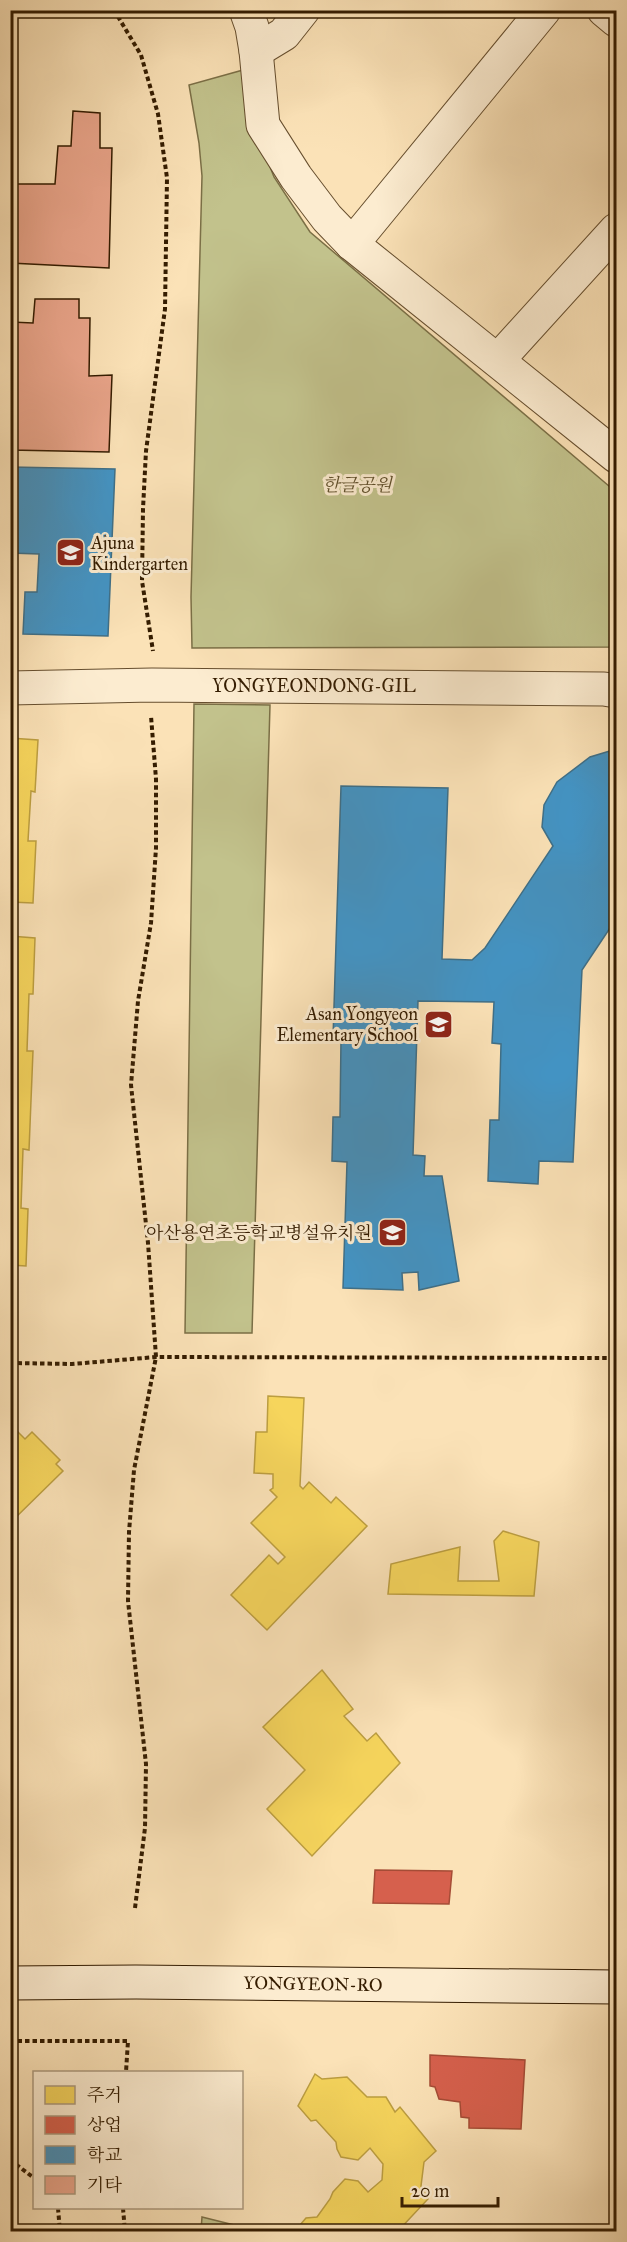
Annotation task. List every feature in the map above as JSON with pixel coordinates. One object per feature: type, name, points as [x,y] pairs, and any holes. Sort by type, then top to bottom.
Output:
[{"type":"street","points":[[246,10],[252,27],[256,51],[263,125],[296,177],[327,218],[352,244],[616,456]]},
{"type":"street","points":[[256,51],[284,34],[303,10]]},
{"type":"street","points":[[352,244],[544,10]]},
{"type":"street","points":[[604,10],[616,20]]},
{"type":"street","points":[[498,360],[616,230]]},
{"type":"street","name":"YONGYEONDONG-GIL","points":[[10,688],[164,685],[603,688],[616,691]]},
{"type":"street","name":"YONGYEON-RO","points":[[10,1983],[136,1982],[616,1987]]},
{"type":"path","points":[[114,10],[141,56],[158,114],[167,178],[165,309],[146,451],[143,509],[142,581],[153,651]]},
{"type":"path","points":[[135,1908],[145,1828],[146,1764],[128,1601],[129,1532],[134,1470],[156,1357],[148,1243],[131,1085],[138,1001],[151,923],[156,848],[156,779],[150,706]]},
{"type":"path","points":[[10,1363],[72,1365],[156,1357],[616,1358]]},
{"type":"path","points":[[10,2042],[128,2041],[126,2071]]},
{"type":"path","points":[[10,2160],[33,2177]]},
{"type":"path","points":[[58,2209],[60,2232]]},
{"type":"path","points":[[123,2209],[124,2232]]},
{"type":"green space","name":"한글공원","points":[[243,70],[253,124],[274,177],[310,232],[616,492],[616,647],[192,648],[191,597],[202,176],[189,85]]},
{"type":"green space","points":[[194,704],[270,705],[252,1333],[185,1333]]},
{"type":"green space","points":[[202,2217],[234,2225],[244,2231],[201,2231]]},
{"type":"building: 주거","points":[[10,738],[38,740],[35,792],[31,791],[28,841],[36,841],[33,903],[10,902]]},
{"type":"building: 주거","points":[[10,936],[35,938],[33,994],[29,994],[27,1051],[33,1051],[29,1150],[23,1149],[21,1208],[28,1209],[26,1266],[10,1265]]},
{"type":"building: 주거","points":[[268,1396],[304,1398],[300,1486],[303,1489],[309,1482],[331,1503],[336,1497],[367,1526],[267,1630],[231,1595],[269,1555],[278,1564],[285,1557],[251,1523],[277,1497],[270,1490],[273,1488],[273,1474],[254,1473],[256,1432],[267,1432]]},
{"type":"building: 주거","points":[[10,1424],[25,1439],[32,1432],[60,1460],[56,1464],[63,1471],[10,1523]]},
{"type":"building: 주거","points":[[503,1531],[539,1542],[534,1596],[388,1594],[391,1564],[460,1547],[458,1581],[499,1581],[494,1541]]},
{"type":"building: 주거","points":[[322,1670],[353,1709],[344,1716],[367,1741],[376,1733],[400,1763],[312,1856],[267,1809],[305,1770],[263,1727]]},
{"type":"building: 주거","points":[[315,2074],[322,2079],[347,2077],[367,2097],[386,2097],[395,2112],[400,2107],[436,2151],[424,2162],[421,2186],[428,2199],[397,2232],[294,2232],[306,2218],[317,2217],[333,2192],[345,2179],[358,2181],[368,2192],[382,2180],[383,2164],[370,2148],[358,2160],[341,2157],[336,2142],[316,2120],[311,2121],[298,2106]]},
{"type":"building: 상업","points":[[375,1870],[452,1871],[449,1904],[373,1903]]},
{"type":"building: 상업","points":[[430,2055],[525,2060],[521,2129],[469,2128],[469,2118],[461,2117],[460,2102],[439,2099],[435,2087],[430,2086]]},
{"type":"building: 학교","points":[[10,467],[115,469],[108,636],[23,634],[25,592],[37,592],[39,554],[10,553]]},
{"type":"building: 학교","points":[[616,750],[616,919],[582,970],[573,1162],[539,1161],[538,1184],[488,1181],[490,1120],[499,1120],[501,1044],[492,1043],[494,1002],[418,1001],[413,1155],[425,1156],[424,1176],[442,1176],[459,1281],[419,1290],[418,1272],[402,1273],[403,1290],[343,1288],[347,1162],[332,1161],[333,1117],[340,1117],[341,1039],[333,1038],[341,786],[448,788],[442,959],[472,960],[485,948],[553,846],[542,827],[544,805],[557,782],[590,757]]},
{"type":"building: 기타","points":[[73,111],[100,113],[100,148],[112,148],[109,268],[10,263],[13,184],[55,184],[58,146],[71,146]]},
{"type":"building: 기타","points":[[35,299],[79,299],[79,318],[90,318],[89,376],[112,375],[109,452],[10,450],[11,322],[33,323]]},
{"type":"place","name":"Ajuna Kindergarten","points":[[70,553]]},
{"type":"place","name":"Asan Yongyeon Elementary School","points":[[439,1024]]},
{"type":"place","name":"아산용연초등학교병설유치원","points":[[393,1233]]}]
